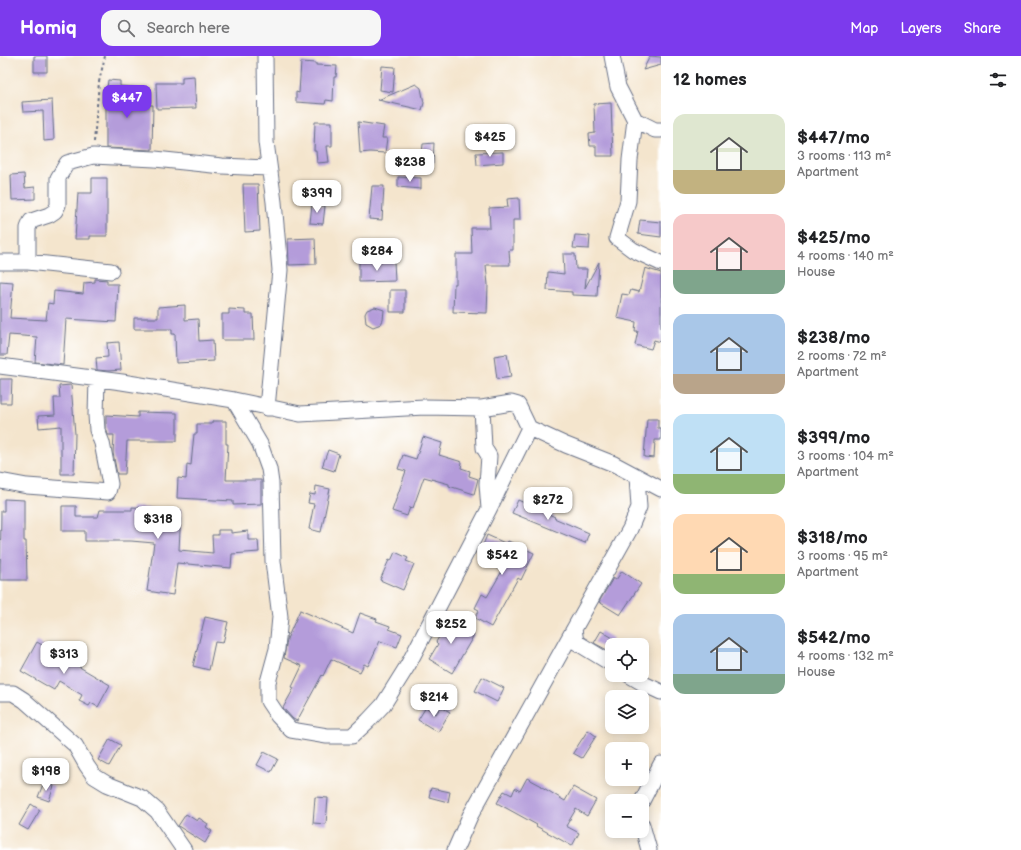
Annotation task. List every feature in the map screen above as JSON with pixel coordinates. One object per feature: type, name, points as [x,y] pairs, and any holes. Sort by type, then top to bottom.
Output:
[{"type":"street","points":[[265,56],[266,142],[280,270],[266,408]]},
{"type":"street","points":[[612,56],[618,87],[635,120],[630,160],[628,201],[617,238],[633,250],[661,263]]},
{"type":"street","points":[[635,120],[649,127],[661,130]]},
{"type":"street","points":[[28,262],[28,228],[32,221],[49,215],[55,211],[58,205],[58,178],[67,163],[93,156],[155,159],[222,166],[269,168]]},
{"type":"street","points":[[0,262],[28,262],[112,272]]},
{"type":"street","points":[[0,366],[234,400],[300,414],[424,407],[482,408],[511,403],[518,405],[529,428],[566,445],[614,464],[661,489]]},
{"type":"street","points":[[0,481],[27,486],[108,492],[110,484],[102,443],[97,430],[97,379]]},
{"type":"street","points":[[234,400],[260,444],[269,470],[271,482],[273,561],[280,617],[277,649],[268,682],[268,701],[278,716],[291,730],[327,736],[352,736],[383,704],[408,665],[489,509],[529,428]]},
{"type":"street","points":[[482,408],[484,448],[489,456],[487,484],[489,509]]},
{"type":"street","points":[[455,850],[470,816],[630,529],[639,507],[637,477]]},
{"type":"street","points":[[574,629],[576,642],[605,660]]},
{"type":"street","points":[[640,682],[661,692]]},
{"type":"street","points":[[0,694],[13,693],[24,700],[70,740],[75,745],[94,776],[107,784],[142,798],[157,811],[184,850]]},
{"type":"street","points":[[646,794],[661,764]]},
{"type":"street","points":[[646,838],[649,850]]},
{"type":"path","points":[[93,156],[99,82],[105,56]]},
{"type":"building","points":[[34,56],[47,56],[47,72],[34,72]]},
{"type":"building","points":[[650,56],[661,57],[661,65],[643,70]]},
{"type":"building","points":[[301,62],[316,63],[316,65],[337,66],[336,77],[334,77],[333,101],[326,100],[325,104],[296,102],[296,92],[299,93]]},
{"type":"building","points":[[382,66],[395,67],[393,92],[380,90]]},
{"type":"building","points":[[194,76],[196,108],[157,109],[156,83],[182,83],[182,77]]},
{"type":"building","points":[[108,80],[120,81],[120,86],[139,88],[137,105],[153,105],[152,150],[106,148],[106,97]]},
{"type":"building","points":[[416,84],[421,88],[424,103],[422,110],[378,100]]},
{"type":"building","points":[[52,100],[54,140],[44,141],[43,111],[23,112],[22,102]]},
{"type":"building","points":[[611,103],[613,156],[596,156],[596,146],[590,146],[589,134],[595,133],[594,104]]},
{"type":"building","points":[[315,122],[332,122],[332,146],[327,146],[329,162],[317,163],[316,151],[314,151]]},
{"type":"building","points":[[358,122],[384,126],[382,138],[387,138],[385,153],[360,153]]},
{"type":"building","points":[[434,143],[433,164],[421,163],[423,144]]},
{"type":"building","points":[[503,152],[503,163],[477,165],[476,153]]},
{"type":"building","points":[[24,174],[25,188],[35,187],[35,199],[12,200],[11,175]]},
{"type":"building","points":[[398,177],[421,178],[421,189],[398,187]]},
{"type":"building","points":[[92,178],[107,178],[107,236],[90,236],[90,239],[75,239],[78,193],[92,193]]},
{"type":"building","points":[[243,184],[258,184],[260,231],[245,232]]},
{"type":"building","points":[[372,186],[384,186],[382,220],[369,219]]},
{"type":"building","points":[[519,198],[520,220],[513,220],[513,250],[509,250],[510,265],[486,265],[488,285],[487,313],[453,312],[454,284],[456,284],[456,254],[472,254],[471,228],[490,228],[489,208],[508,207],[507,199]]},
{"type":"building","points":[[312,204],[325,206],[323,224],[310,223]]},
{"type":"building","points":[[640,220],[661,222],[661,237],[638,234]]},
{"type":"building","points":[[575,235],[590,236],[589,249],[573,248]]},
{"type":"building","points":[[315,238],[316,264],[289,265],[288,239]]},
{"type":"building","points":[[563,254],[575,254],[576,269],[587,269],[585,288],[599,262],[597,296],[572,295],[572,292],[547,290],[548,272],[564,274]]},
{"type":"building","points":[[394,261],[395,281],[359,282],[359,262]]},
{"type":"building","points":[[645,268],[661,273],[661,342],[654,340],[651,349],[635,345],[638,331],[635,331],[636,322],[617,318],[622,294],[629,295],[631,290],[639,292]]},
{"type":"building","points":[[95,279],[107,280],[107,284],[118,284],[116,322],[66,319],[63,365],[35,362],[37,337],[9,335],[7,355],[0,355],[0,281],[13,282],[10,318],[46,320],[48,303],[53,304],[54,291],[83,294],[84,283],[95,282]]},
{"type":"building","points":[[390,290],[405,290],[405,312],[390,312]]},
{"type":"building","points":[[185,305],[185,320],[198,319],[199,341],[213,340],[214,361],[176,363],[175,334],[172,334],[172,329],[134,329],[134,318],[158,318],[158,307]]},
{"type":"building","points":[[375,307],[384,310],[383,320],[381,324],[373,327],[366,323],[365,314],[367,310]]},
{"type":"building","points":[[229,309],[245,310],[245,314],[253,314],[254,340],[222,340],[222,314],[229,314]]},
{"type":"building","points":[[119,342],[121,370],[97,370],[96,358],[108,357],[107,343]]},
{"type":"building","points":[[507,354],[511,377],[497,379],[494,356]]},
{"type":"building","points":[[0,379],[12,379],[11,403],[0,403]]},
{"type":"building","points":[[71,385],[75,434],[74,474],[61,474],[61,426],[39,428],[38,416],[55,415],[54,398],[60,398],[59,386]]},
{"type":"building","points":[[138,412],[177,413],[177,441],[127,441],[125,474],[117,474],[113,453],[114,435],[108,435],[106,428],[106,415],[138,417]]},
{"type":"building","points":[[647,419],[658,419],[658,428],[661,428],[661,440],[655,440],[654,458],[644,457]]},
{"type":"building","points":[[212,421],[226,421],[226,444],[228,444],[226,480],[261,480],[261,504],[233,505],[233,501],[177,498],[178,478],[186,479],[187,464],[191,465],[194,434],[197,434],[197,424],[212,424]]},
{"type":"building","points":[[423,437],[442,443],[439,455],[462,462],[461,468],[470,471],[469,476],[478,479],[474,494],[449,486],[449,484],[424,477],[413,508],[410,507],[407,516],[392,511],[406,471],[398,469],[403,455],[416,459]]},
{"type":"building","points":[[328,450],[339,454],[334,471],[322,467]]},
{"type":"building","points":[[316,486],[330,489],[321,532],[309,529],[314,504],[308,503],[310,494],[315,495]]},
{"type":"building","points":[[4,499],[24,500],[24,541],[26,541],[27,580],[0,580],[1,511],[4,511]]},
{"type":"building","points":[[518,500],[531,506],[534,501],[543,505],[540,510],[555,517],[554,518],[589,533],[585,543],[512,513]]},
{"type":"building","points":[[62,506],[76,506],[76,517],[98,517],[100,510],[132,510],[132,507],[181,510],[179,550],[213,553],[212,535],[218,535],[218,530],[231,530],[231,533],[248,531],[248,540],[258,540],[259,552],[232,554],[231,568],[177,563],[173,595],[147,591],[154,543],[131,541],[85,541],[85,531],[62,531]]},
{"type":"building","points":[[487,535],[507,544],[508,541],[534,553],[521,580],[518,578],[491,627],[475,618],[479,610],[475,608],[482,594],[487,597],[502,571],[495,567],[497,563],[479,555]]},
{"type":"building","points":[[395,552],[408,558],[406,561],[414,564],[403,590],[380,580],[389,560],[391,561]]},
{"type":"building","points":[[622,571],[641,584],[620,615],[599,602],[613,578],[616,580]]},
{"type":"building","points":[[300,610],[353,633],[360,613],[377,619],[376,621],[390,626],[389,629],[402,634],[397,647],[380,641],[368,666],[364,664],[360,672],[331,659],[297,721],[293,719],[283,708],[294,688],[292,687],[302,666],[284,658],[287,639]]},
{"type":"building","points":[[445,613],[452,616],[450,620],[474,635],[452,673],[429,659],[438,644],[436,642],[447,624],[441,621]]},
{"type":"building","points":[[205,617],[228,622],[223,643],[215,642],[209,670],[193,666]]},
{"type":"building","points":[[601,631],[613,638],[605,638],[605,649],[594,643]]},
{"type":"building","points":[[37,642],[110,685],[98,707],[91,703],[89,706],[79,701],[82,695],[59,681],[54,690],[21,671]]},
{"type":"building","points":[[482,677],[504,688],[497,702],[475,691]]},
{"type":"building","points":[[426,707],[436,714],[441,707],[450,712],[438,732],[418,720]]},
{"type":"building","points":[[588,730],[596,736],[582,758],[573,753]]},
{"type":"building","points":[[110,739],[121,745],[109,766],[98,760]]},
{"type":"building","points":[[264,752],[278,759],[271,772],[257,765]]},
{"type":"building","points":[[527,778],[565,801],[573,787],[596,800],[587,816],[576,809],[566,826],[579,833],[572,846],[497,803],[504,791],[512,795],[515,788],[520,791]]},
{"type":"building","points":[[44,782],[54,786],[49,801],[38,797]]},
{"type":"building","points":[[431,788],[450,792],[448,802],[429,797]]},
{"type":"building","points":[[315,797],[328,798],[326,824],[313,823]]},
{"type":"building","points":[[31,804],[40,810],[28,830],[19,825]]},
{"type":"building","points":[[186,814],[197,821],[199,818],[208,824],[206,827],[212,831],[205,843],[178,826]]}]
